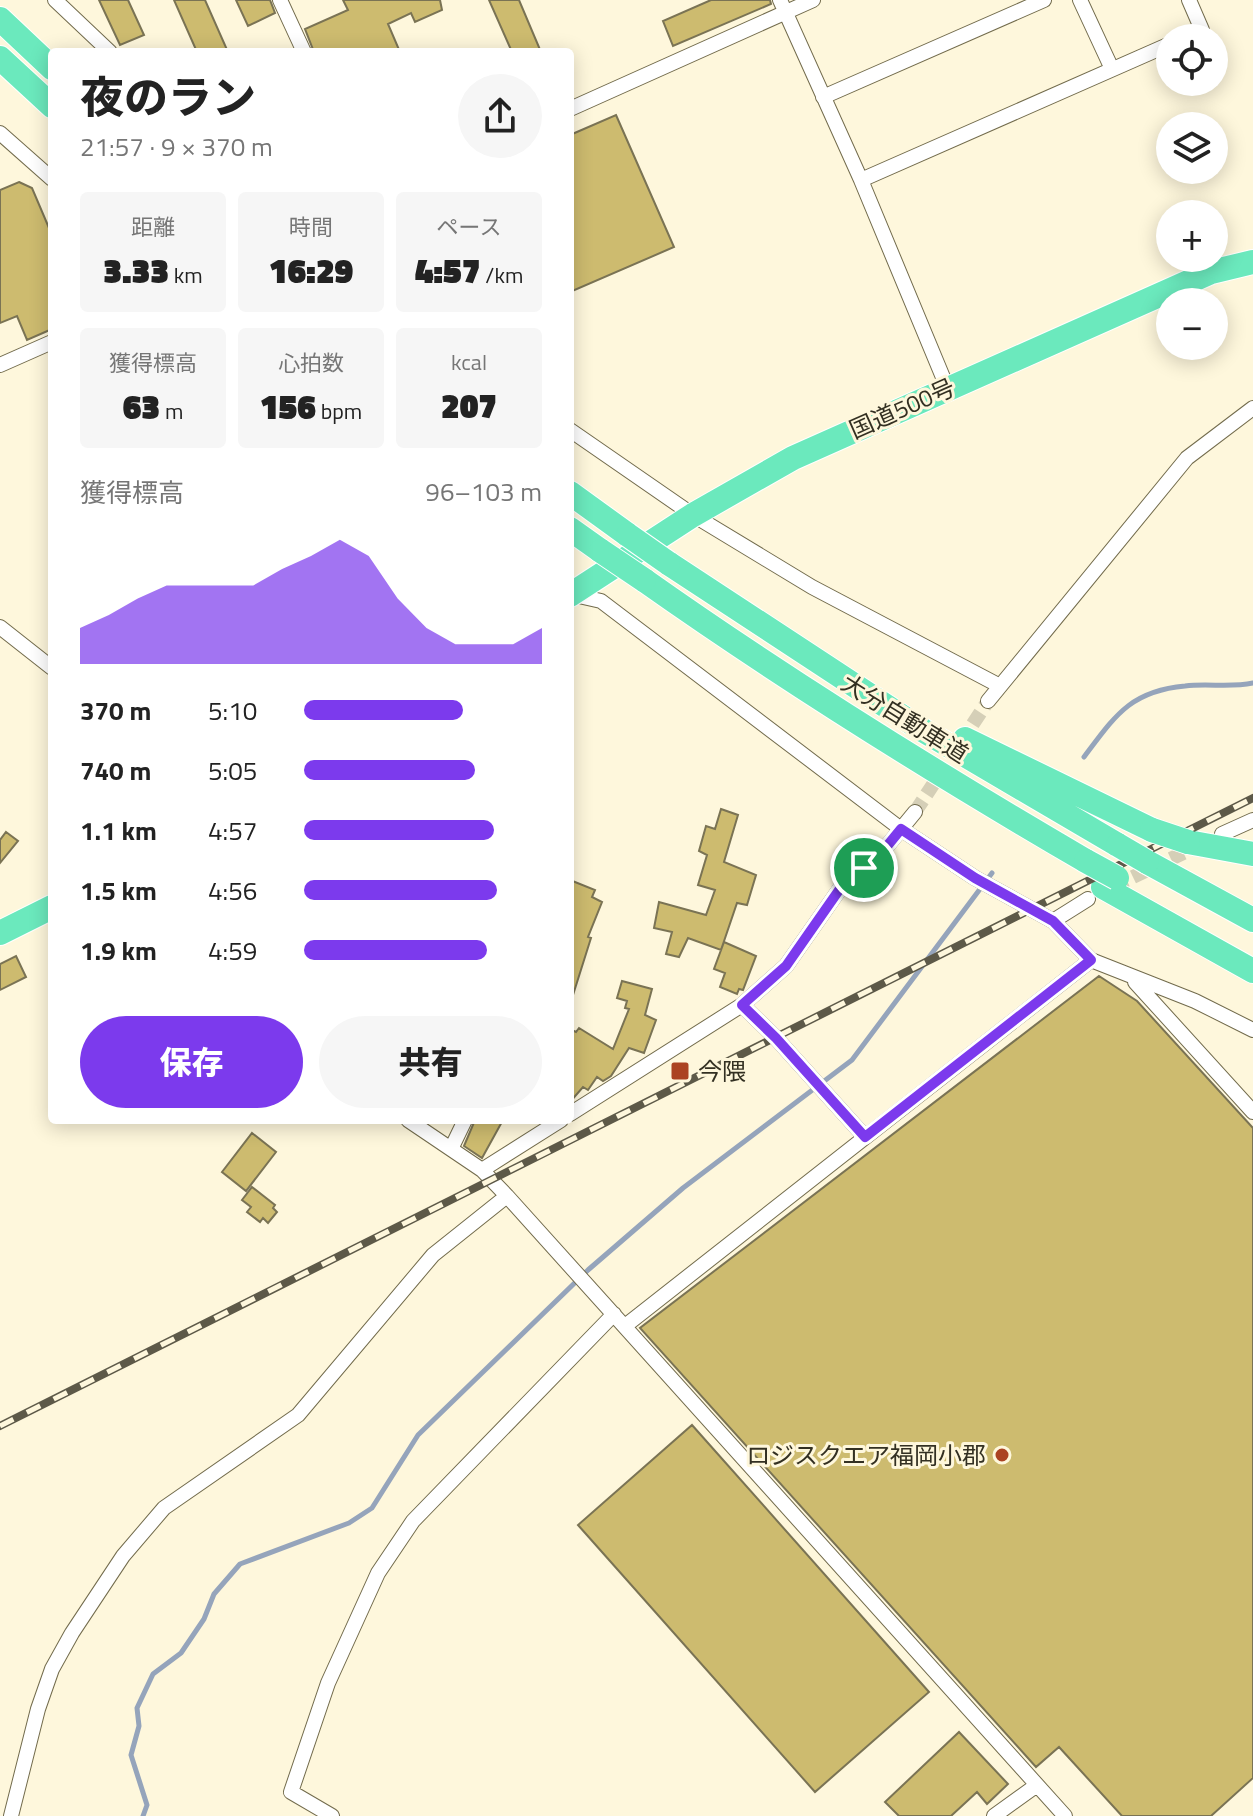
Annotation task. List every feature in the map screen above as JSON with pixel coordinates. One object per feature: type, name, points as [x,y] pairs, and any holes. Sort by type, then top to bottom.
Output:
[{"type":"highway","points":[[0,19],[48,64]]},
{"type":"highway","points":[[0,58],[48,102]]},
{"type":"highway","name":"国道500号","points":[[574,591],[693,515],[793,458],[1211,272],[1253,262]]},
{"type":"highway","name":"大分自動車道","points":[[574,496],[730,605],[924,731],[1147,862],[1253,920]]},
{"type":"highway","name":"大分自動車道","points":[[574,532],[1080,866],[1103,888],[1253,953]]},
{"type":"highway","points":[[730,605],[949,732],[1152,830],[1188,842],[1253,854]]},
{"type":"highway","points":[[1103,888],[1253,971]]},
{"type":"highway","points":[[0,933],[48,909]]},
{"type":"street","points":[[55,0],[106,48]]},
{"type":"street","points":[[280,0],[302,48]]},
{"type":"street","points":[[574,107],[782,7],[813,0]]},
{"type":"street","points":[[823,97],[1044,0]]},
{"type":"street","points":[[1080,0],[1112,69]]},
{"type":"street","points":[[1189,0],[1199,24]]},
{"type":"street","points":[[782,7],[861,180],[947,387]]},
{"type":"street","points":[[861,180],[1156,50]]},
{"type":"street","points":[[0,133],[48,175]]},
{"type":"street","points":[[0,365],[48,344]]},
{"type":"street","points":[[988,701],[1187,458],[1253,408]]},
{"type":"street","points":[[574,433],[693,515],[812,587],[1000,686]]},
{"type":"street","points":[[574,595],[601,601],[901,829],[975,878],[1053,921],[1091,960],[1195,1001],[1253,1030]]},
{"type":"street","points":[[0,627],[48,665]]},
{"type":"street","points":[[574,1111],[742,1005],[786,966],[844,883],[883,851],[915,812]]},
{"type":"street","points":[[1222,834],[1253,820]]},
{"type":"street","points":[[1053,921],[1103,888]]},
{"type":"street","points":[[625,1326],[1091,960]]},
{"type":"street","points":[[1133,979],[1253,1112]]},
{"type":"street","points":[[742,1005],[865,1137]]},
{"type":"street","points":[[414,1124],[482,1170],[507,1196],[1065,1816]]},
{"type":"street","points":[[451,1149],[463,1124]]},
{"type":"street","points":[[482,1170],[555,1124]]},
{"type":"street","points":[[11,1816],[38,1709],[52,1669],[123,1556],[164,1508],[298,1415],[433,1255],[507,1196]]},
{"type":"street","points":[[332,1816],[291,1792],[328,1683],[378,1573],[413,1521],[614,1314]]},
{"type":"street","points":[[994,1816],[1037,1785]]},
{"type":"building","points":[[99,0],[128,0],[144,35],[120,45]]},
{"type":"building","points":[[174,0],[205,0],[226,48],[195,48]]},
{"type":"building","points":[[236,0],[270,0],[275,13],[248,26]]},
{"type":"building","points":[[343,0],[440,0],[442,10],[415,22],[411,13],[388,24],[398,48],[312,48],[305,29],[348,10]]},
{"type":"building","points":[[489,0],[519,0],[539,48],[510,48]]},
{"type":"building","points":[[711,0],[770,0],[771,4],[673,46],[663,21]]},
{"type":"building","points":[[616,115],[674,247],[574,290],[574,133]]},
{"type":"building","points":[[19,182],[32,188],[48,226],[48,331],[27,340],[17,316],[0,323],[0,190]]},
{"type":"building","points":[[721,809],[738,815],[724,862],[756,875],[747,905],[737,903],[721,950],[688,938],[679,957],[666,954],[672,932],[654,928],[659,902],[706,915],[715,890],[698,885],[707,855],[699,851],[706,826],[715,829]]},
{"type":"building","points":[[6,832],[18,841],[0,863],[0,840]]},
{"type":"building","points":[[574,882],[595,890],[592,897],[602,902],[588,937],[591,938],[574,992]]},
{"type":"building","points":[[724,942],[756,956],[743,990],[739,989],[737,994],[720,987],[725,973],[714,969]]},
{"type":"building","points":[[16,956],[26,977],[0,990],[0,964]]},
{"type":"building","name":"ロジスクエア福岡小郡","points":[[1099,976],[1137,1001],[1253,1128],[1253,1778],[1211,1816],[1122,1816],[1059,1747],[1036,1767],[640,1328]]},
{"type":"building","points":[[622,981],[652,989],[645,1015],[656,1020],[644,1053],[629,1048],[611,1076],[603,1081],[597,1077],[588,1090],[583,1087],[574,1097],[574,1031],[579,1028],[613,1049],[629,1009],[625,1008],[627,1001],[617,998]]},
{"type":"building","points":[[473,1124],[501,1124],[482,1158],[464,1146]]},
{"type":"building","points":[[252,1133],[276,1152],[246,1191],[222,1172]]},
{"type":"building","points":[[252,1187],[275,1205],[273,1208],[277,1212],[268,1223],[263,1218],[260,1222],[247,1212],[251,1207],[242,1200]]},
{"type":"building","points":[[692,1425],[929,1692],[815,1792],[578,1525]]},
{"type":"building","points":[[959,1732],[1008,1784],[987,1804],[977,1792],[951,1816],[899,1816],[885,1802]]},
{"type":"waterway","points":[[1084,757],[1115,718],[1150,693],[1185,686],[1253,683]]},
{"type":"waterway","points":[[143,1816],[147,1805],[131,1755],[139,1726],[137,1708],[153,1674],[181,1653],[204,1619],[214,1594],[240,1564],[349,1523],[372,1508],[418,1435],[588,1270],[683,1188],[852,1060],[992,873]]},
{"type":"tunnel","points":[[915,812],[988,701]]},
{"type":"tunnel","points":[[1114,886],[1200,845]]},
{"type":"railway","points":[[0,1426],[1253,798]]},
{"type":"place","name":"今隈","points":[[680,1071]]},
{"type":"place","name":"ロジスクエア福岡小郡","points":[[1002,1455]]},
{"type":"route","points":[[901,829],[975,878],[1053,921],[1091,960],[865,1137],[742,1005],[786,966],[844,883],[864,868],[901,829]]}]
